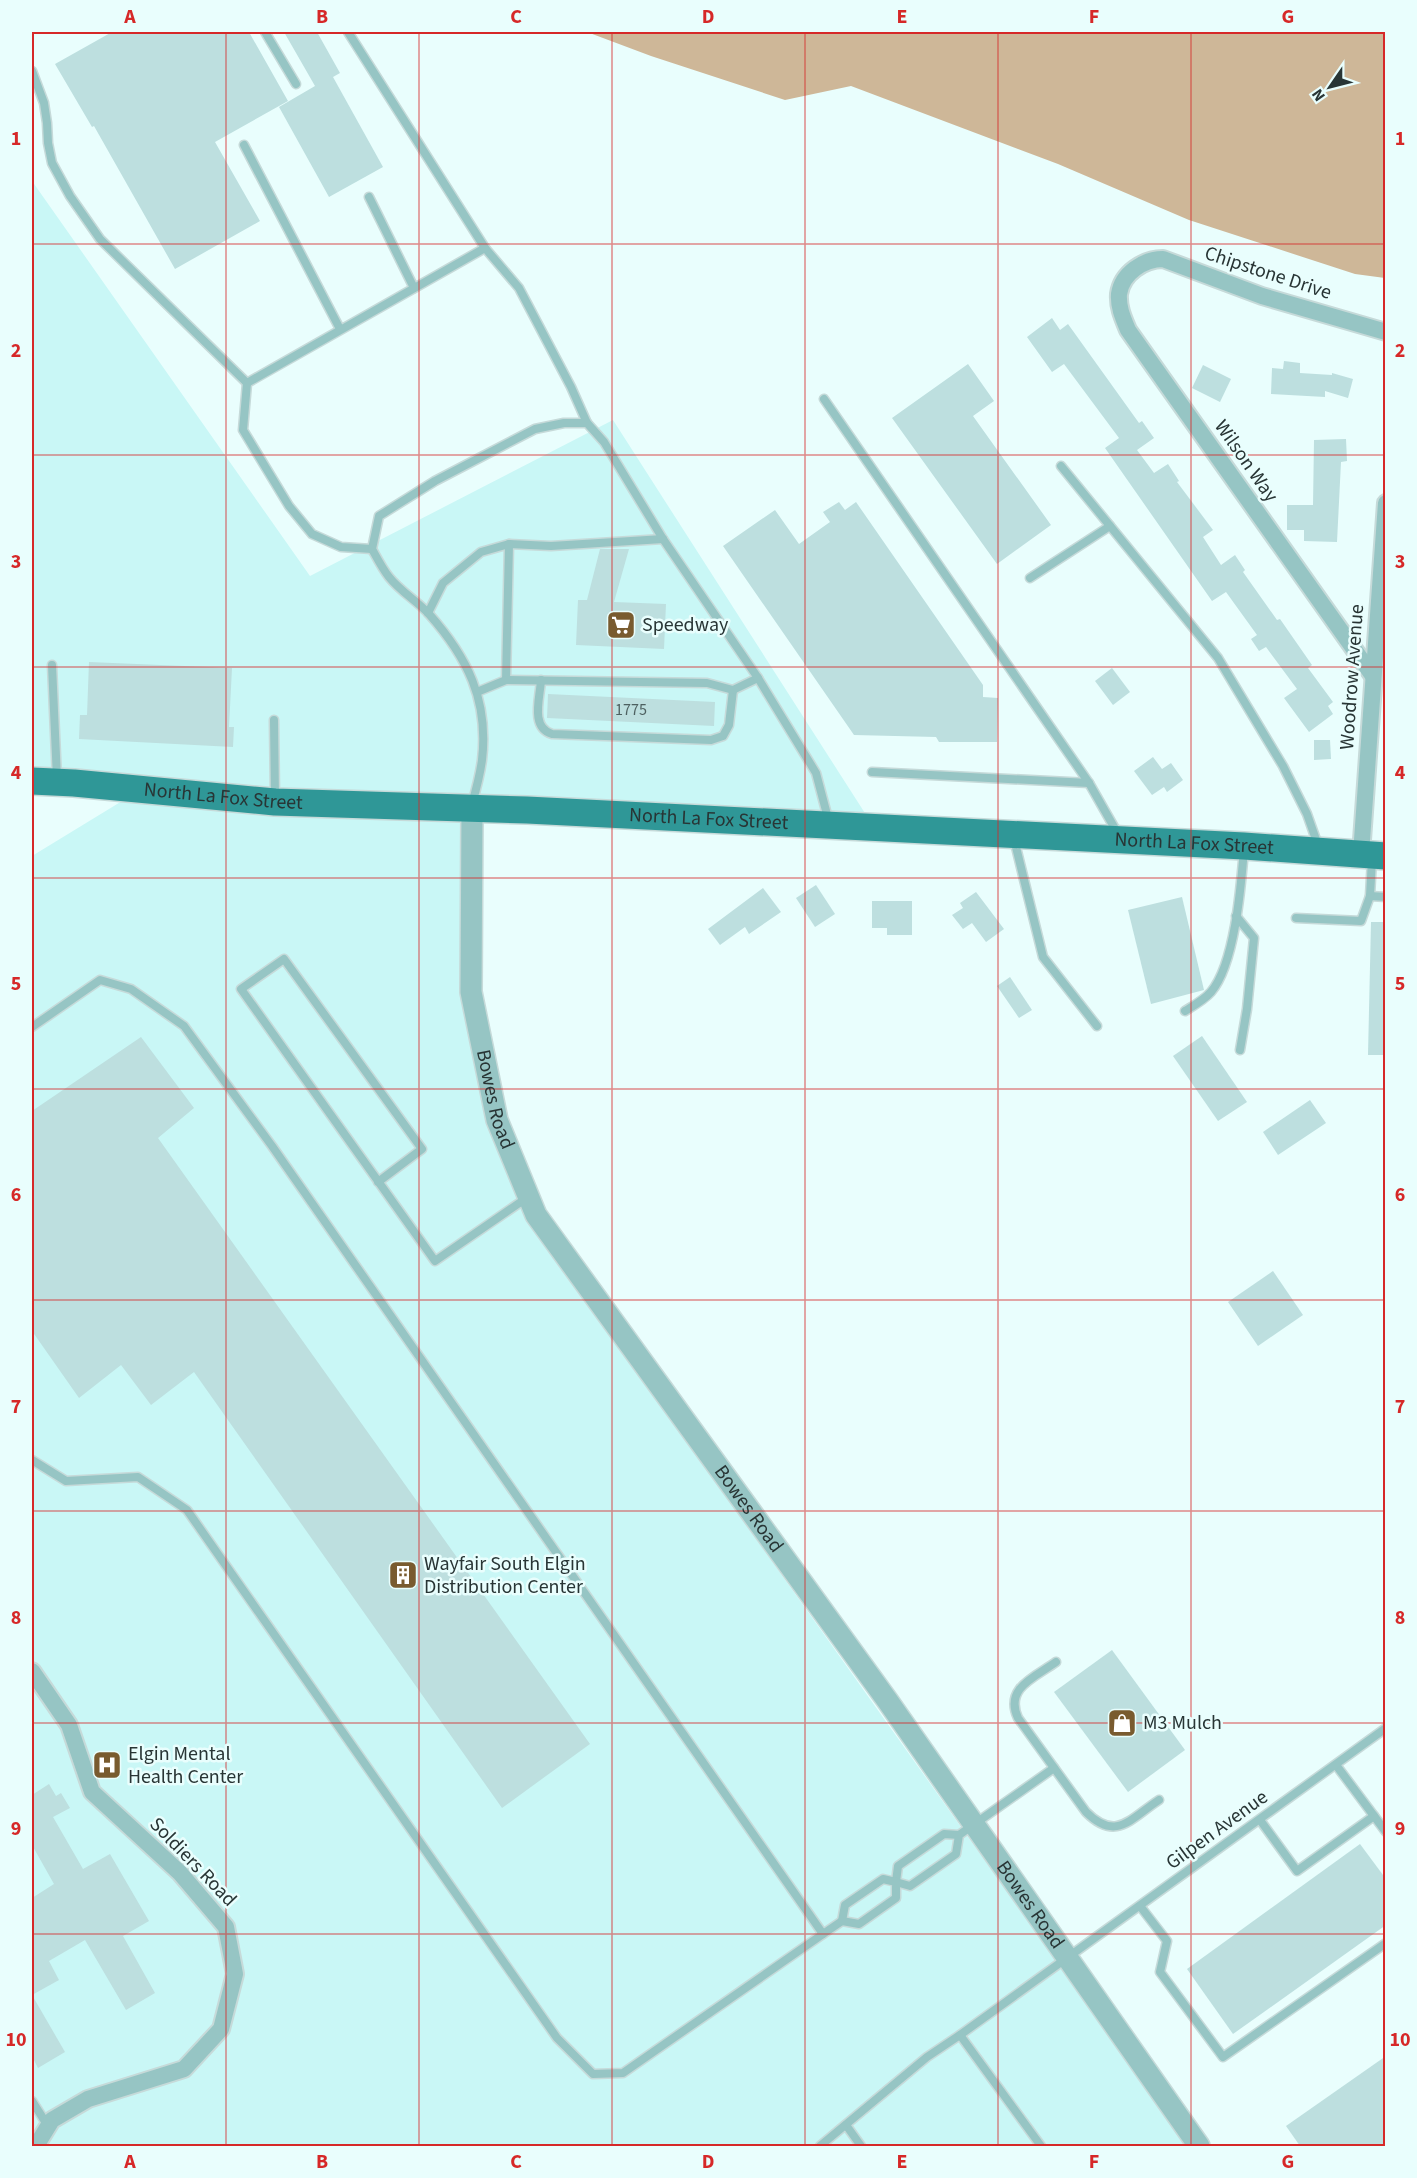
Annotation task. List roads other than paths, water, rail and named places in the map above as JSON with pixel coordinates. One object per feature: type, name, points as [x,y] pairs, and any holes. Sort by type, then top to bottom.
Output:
[{"type":"main road","name":"North La Fox Street","points":[[44,781],[275,802],[472,808],[1013,836],[1121,839],[1373,855]]},
{"type":"street","name":"Chipstone Drive","points":[[1138,266],[1152,259],[1163,259],[1262,296],[1386,332]]},
{"type":"street","name":"Wilson Way","points":[[1138,266],[1127,276],[1119,292],[1120,311],[1128,330],[1373,676]]},
{"type":"street","name":"Woodrow Avenue","points":[[1373,855],[1373,676],[1386,503]]},
{"type":"street","name":"Bowes Road","points":[[472,808],[471,992],[497,1120],[536,1215],[880,1690],[967,1830],[1067,1958],[1199,2146]]},
{"type":"street","name":"Soldiers Road","points":[[32,1671],[69,1725],[92,1792],[180,1874],[226,1927],[235,1974],[221,2029],[184,2069],[88,2099],[52,2120],[36,2146]]},
{"type":"lane","points":[[266,32],[296,84]]},
{"type":"lane","points":[[348,32],[485,248],[519,288],[572,387],[587,423],[604,442],[663,539],[758,678],[816,773],[824,796],[829,825]]},
{"type":"lane","points":[[32,71],[44,103],[52,163],[70,196],[100,239],[247,383]]},
{"type":"lane","points":[[244,145],[340,329]]},
{"type":"lane","points":[[369,197],[414,288]]},
{"type":"lane","points":[[247,383],[485,248]]},
{"type":"lane","points":[[247,383],[243,430],[289,506],[312,534],[341,547],[372,549]]},
{"type":"lane","points":[[824,399],[1089,783],[1121,839]]},
{"type":"lane","points":[[472,808],[482,759],[482,727],[477,692],[468,667],[428,613],[389,578],[372,549],[379,516],[435,481],[535,429],[564,423],[587,423]]},
{"type":"lane","points":[[1061,466],[1218,658],[1283,766],[1307,814],[1320,851]]},
{"type":"lane","points":[[1030,578],[1110,526]]},
{"type":"lane","points":[[428,613],[443,583],[481,552],[508,544],[551,546],[663,539]]},
{"type":"lane","points":[[506,680],[508,544]]},
{"type":"lane","points":[[44,781],[52,665]]},
{"type":"lane","points":[[477,692],[506,680],[707,683],[733,690],[758,678]]},
{"type":"lane","points":[[541,680],[538,721],[544,731],[552,734],[711,740],[723,736],[729,725],[733,690]]},
{"type":"lane","points":[[274,720],[275,802]]},
{"type":"lane","points":[[872,772],[1089,783]]},
{"type":"lane","points":[[1013,836],[1043,957],[1096,1026]]},
{"type":"lane","points":[[1185,1011],[1210,993],[1224,969],[1239,905],[1244,846]]},
{"type":"lane","points":[[1296,918],[1361,921],[1370,896],[1373,855]]},
{"type":"lane","points":[[1370,896],[1386,897]]},
{"type":"lane","points":[[1236,916],[1254,938],[1247,1009],[1240,1050]]},
{"type":"lane","points":[[378,1182],[422,1149],[284,959],[241,989],[378,1182],[435,1261],[528,1197]]},
{"type":"lane","points":[[32,1027],[100,980],[131,989],[184,1026],[272,1146],[824,1934]]},
{"type":"lane","points":[[32,1460],[66,1481],[138,1478],[187,1509],[557,2038],[594,2074],[623,2073],[842,1921],[845,1905],[883,1879],[910,1886],[956,1854],[967,1830]]},
{"type":"lane","points":[[1056,1662],[1021,1687],[1014,1696],[1013,1707],[1018,1718],[1086,1812],[1098,1824],[1109,1828],[1121,1826],[1159,1800]]},
{"type":"lane","name":"Gilpen Avenue","points":[[820,2146],[927,2057],[1386,1728]]},
{"type":"lane","points":[[1336,1765],[1386,1832]]},
{"type":"lane","points":[[842,1921],[859,1924],[896,1898],[898,1866],[944,1834],[967,1830],[1054,1768]]},
{"type":"lane","points":[[1260,1820],[1297,1871],[1374,1816]]},
{"type":"lane","points":[[1140,1906],[1167,1941],[1160,1972],[1223,2057],[1386,1943]]},
{"type":"lane","points":[[960,2035],[1041,2146]]},
{"type":"lane","points":[[32,2101],[49,2127]]},
{"type":"lane","points":[[846,2125],[861,2146]]},
{"type":"place","name":"Speedway","points":[[621,625]]},
{"type":"place","name":"Wayfair South Elgin Distribution Center","points":[[403,1575]]},
{"type":"place","name":"M3 Mulch","points":[[1122,1723]]},
{"type":"place","name":"Elgin Mental Health Center","points":[[107,1765]]}]
